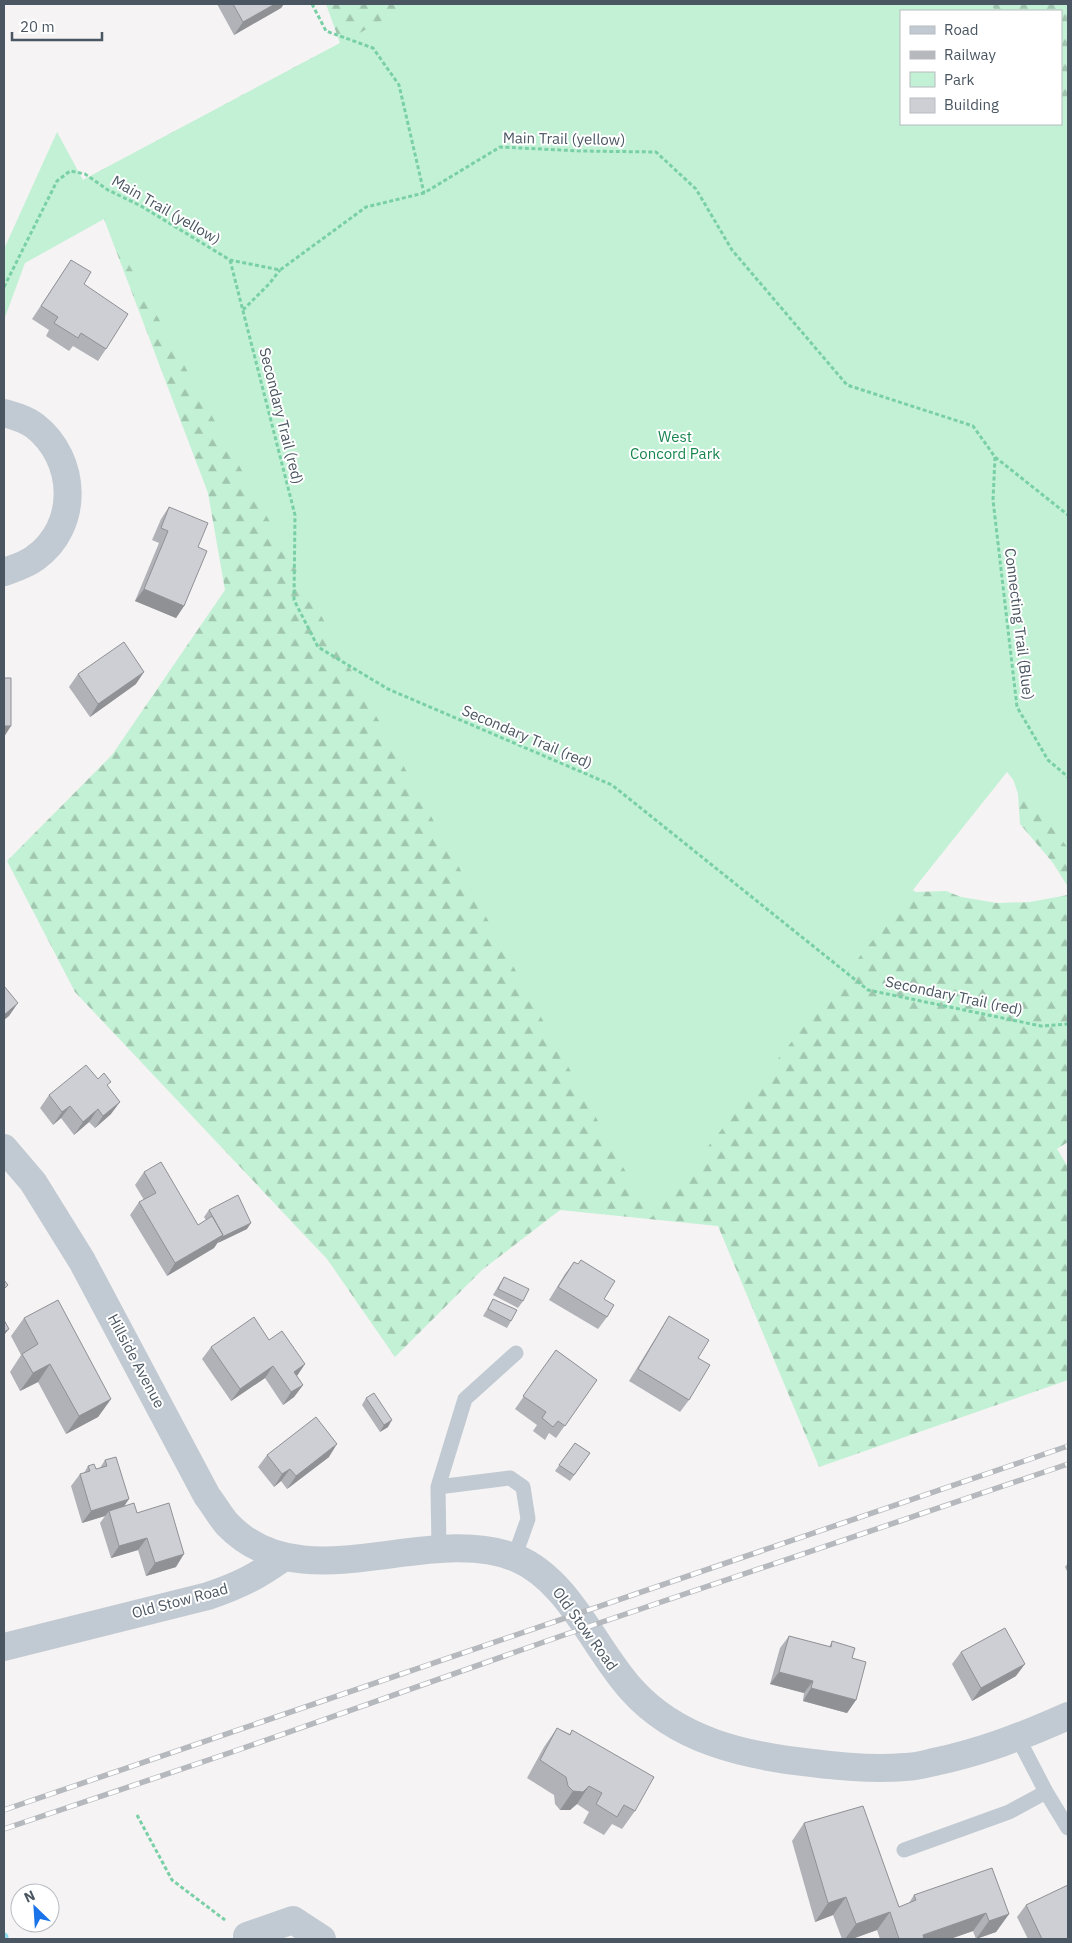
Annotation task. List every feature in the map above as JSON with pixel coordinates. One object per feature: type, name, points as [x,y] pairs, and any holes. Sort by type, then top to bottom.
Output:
[{"type":"street","points":[[4,413],[19,417],[34,426],[47,437],[57,450],[68,482],[68,500],[58,532],[48,546],[35,558],[4,572]]},
{"type":"street","name":"Hillside Avenue","points":[[4,1148],[33,1182],[82,1261],[207,1496],[228,1524],[253,1544],[284,1556]]},
{"type":"street","name":"Old Stow Road","points":[[4,1647],[208,1596],[240,1585],[264,1572],[284,1556],[324,1561],[439,1549],[495,1552],[526,1563],[557,1588],[616,1672],[636,1695],[662,1718],[705,1741],[756,1756],[844,1767],[906,1767],[969,1755],[1018,1738],[1068,1716]]},
{"type":"street","points":[[248,1938],[293,1920],[322,1939]]},
{"type":"lane","points":[[439,1549],[438,1487],[465,1399],[516,1353]]},
{"type":"lane","points":[[438,1487],[510,1478],[523,1487],[528,1519],[526,1563]]},
{"type":"lane","points":[[1018,1738],[1046,1792],[1068,1828]]},
{"type":"lane","points":[[904,1850],[1009,1812],[1046,1792]]},
{"type":"path","points":[[312,4],[326,31],[373,48],[399,85],[424,193]]},
{"type":"path","name":"Main Trail (yellow)","points":[[4,288],[57,181],[70,172],[85,174],[108,190],[141,206],[230,260],[280,270],[366,207],[424,193],[500,147],[656,152],[696,189],[732,250],[847,384],[973,426],[995,456],[1068,515]]},
{"type":"path","name":"Secondary Trail (red)","points":[[230,260],[294,514],[294,600],[318,647],[388,689],[612,785],[868,990],[1041,1026],[1068,1024]]},
{"type":"path","points":[[243,310],[280,270]]},
{"type":"path","name":"Connecting Trail (Blue)","points":[[995,456],[992,500],[1017,707],[1048,760],[1068,777]]},
{"type":"path","points":[[137,1815],[172,1880],[248,1938]]},
{"type":"green space","name":"West Concord Park","points":[[326,4],[1068,4],[1068,887],[1053,863],[1020,824],[1018,794],[1004,751],[887,875],[916,892],[946,891],[961,897],[997,903],[1030,902],[1068,895],[1068,1142],[1057,1149],[1068,1167],[1068,1380],[819,1467],[718,1226],[560,1210],[482,1270],[395,1357],[327,1259],[75,992],[7,861],[112,755],[225,590],[208,493],[104,219],[83,180],[340,43]]},
{"type":"green space","name":"West Concord Park","points":[[414,4],[990,4],[995,10],[900,10],[900,125],[1062,125],[1062,105],[1068,114],[1068,848],[1007,772],[651,1218],[104,219],[25,263],[4,320],[4,249],[57,132],[83,180]]},
{"type":"building","points":[[233,4],[275,4],[243,22]]},
{"type":"building","points":[[71,260],[91,272],[84,284],[128,314],[106,349],[81,333],[78,338],[54,323],[58,317],[41,306]]},
{"type":"building","points":[[169,507],[208,523],[198,547],[207,551],[184,606],[144,589],[168,531],[161,528]]},
{"type":"building","points":[[124,642],[144,672],[98,704],[78,674]]},
{"type":"building","points":[[4,678],[11,678],[11,726],[4,726]]},
{"type":"building","points":[[4,986],[18,1003],[4,1015]]},
{"type":"building","points":[[86,1065],[98,1079],[104,1073],[111,1082],[107,1085],[120,1102],[103,1116],[98,1109],[83,1122],[70,1106],[62,1112],[49,1095]]},
{"type":"building","points":[[161,1162],[198,1225],[212,1216],[223,1235],[175,1263],[139,1202],[156,1193],[144,1172]]},
{"type":"building","points":[[238,1195],[251,1223],[222,1237],[223,1235],[209,1210]]},
{"type":"building","points":[[581,1260],[615,1281],[604,1299],[614,1305],[607,1317],[558,1287],[574,1262],[578,1264]]},
{"type":"building","points":[[504,1277],[529,1289],[523,1301],[498,1289]]},
{"type":"building","points":[[4,1280],[8,1285],[4,1289]]},
{"type":"building","points":[[493,1299],[517,1310],[511,1321],[488,1309]]},
{"type":"building","points":[[58,1300],[111,1399],[79,1416],[50,1364],[33,1373],[22,1354],[38,1344],[24,1318]]},
{"type":"building","points":[[669,1316],[709,1340],[698,1358],[710,1365],[689,1400],[638,1369]]},
{"type":"building","points":[[254,1317],[269,1340],[282,1331],[305,1364],[294,1372],[303,1385],[291,1392],[273,1366],[240,1389],[211,1347]]},
{"type":"building","points":[[4,1320],[9,1329],[4,1332]]},
{"type":"building","points":[[556,1350],[597,1380],[565,1426],[558,1421],[553,1427],[542,1418],[546,1412],[523,1396]]},
{"type":"building","points":[[374,1393],[392,1420],[384,1425],[366,1398]]},
{"type":"building","points":[[316,1417],[337,1444],[296,1476],[290,1469],[282,1474],[267,1455]]},
{"type":"building","points":[[575,1443],[590,1453],[574,1475],[559,1465]]},
{"type":"building","points":[[116,1457],[129,1499],[91,1511],[80,1474],[90,1471],[88,1466],[94,1464],[96,1469],[107,1466],[105,1460]]},
{"type":"building","points":[[134,1503],[137,1513],[169,1503],[184,1554],[155,1563],[147,1538],[119,1546],[109,1511]]},
{"type":"building","points":[[1005,1628],[1025,1664],[981,1688],[961,1652]]},
{"type":"building","points":[[789,1636],[831,1647],[832,1641],[855,1648],[852,1658],[866,1662],[856,1700],[811,1688],[813,1681],[779,1672]]},
{"type":"building","points":[[557,1728],[570,1735],[572,1730],[654,1777],[635,1811],[624,1805],[617,1817],[596,1804],[602,1793],[589,1786],[583,1792],[573,1791],[568,1786],[566,1777],[540,1760]]},
{"type":"building","points":[[863,1806],[899,1907],[916,1900],[914,1895],[992,1868],[1009,1914],[989,1921],[986,1913],[923,1935],[924,1939],[899,1939],[890,1912],[856,1924],[846,1897],[828,1903],[804,1823]]},
{"type":"building","points":[[1068,1885],[1068,1939],[1042,1939],[1026,1905]]},
{"type":"railway","points":[[4,1810],[1068,1446]]},
{"type":"railway","points":[[4,1829],[235,1751],[561,1636],[1068,1464]]}]
